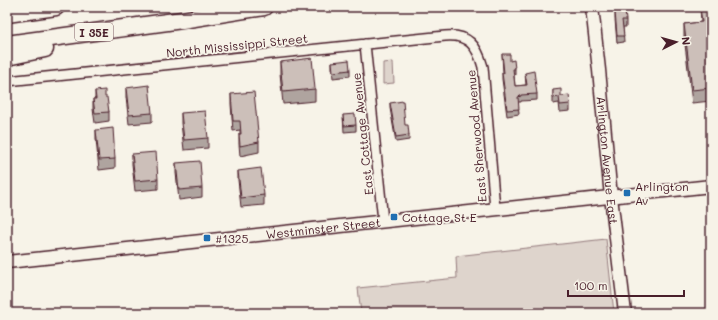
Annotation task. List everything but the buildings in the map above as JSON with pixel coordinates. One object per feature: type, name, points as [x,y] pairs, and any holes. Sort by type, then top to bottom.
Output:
[{"type":"highway","points":[[7,14],[56,7]]},
{"type":"highway","name":"I 35E","points":[[7,44],[264,7]]},
{"type":"highway","points":[[7,57],[147,30],[182,20]]},
{"type":"street","name":"Arlington Avenue East","points":[[592,7],[611,197],[625,313]]},
{"type":"street","name":"North Mississippi Street","points":[[7,81],[454,35],[469,41]]},
{"type":"street","name":"East Sherwood Avenue","points":[[469,41],[478,51],[482,67],[495,209]]},
{"type":"street","name":"East Cottage Avenue","points":[[365,44],[383,221]]},
{"type":"street","name":"Westminster Street","points":[[7,262],[711,186]]},
{"type":"shaded area","points":[[393,62],[394,83],[383,84],[383,63]]},
{"type":"shaded area","points":[[606,239],[614,313],[361,313],[358,288],[457,278],[456,256]]},
{"type":"place","name":"Arlington Av","points":[[627,193]]},
{"type":"place","name":"Cottage St E","points":[[394,217]]},
{"type":"place","name":"#1325","points":[[207,238]]}]
